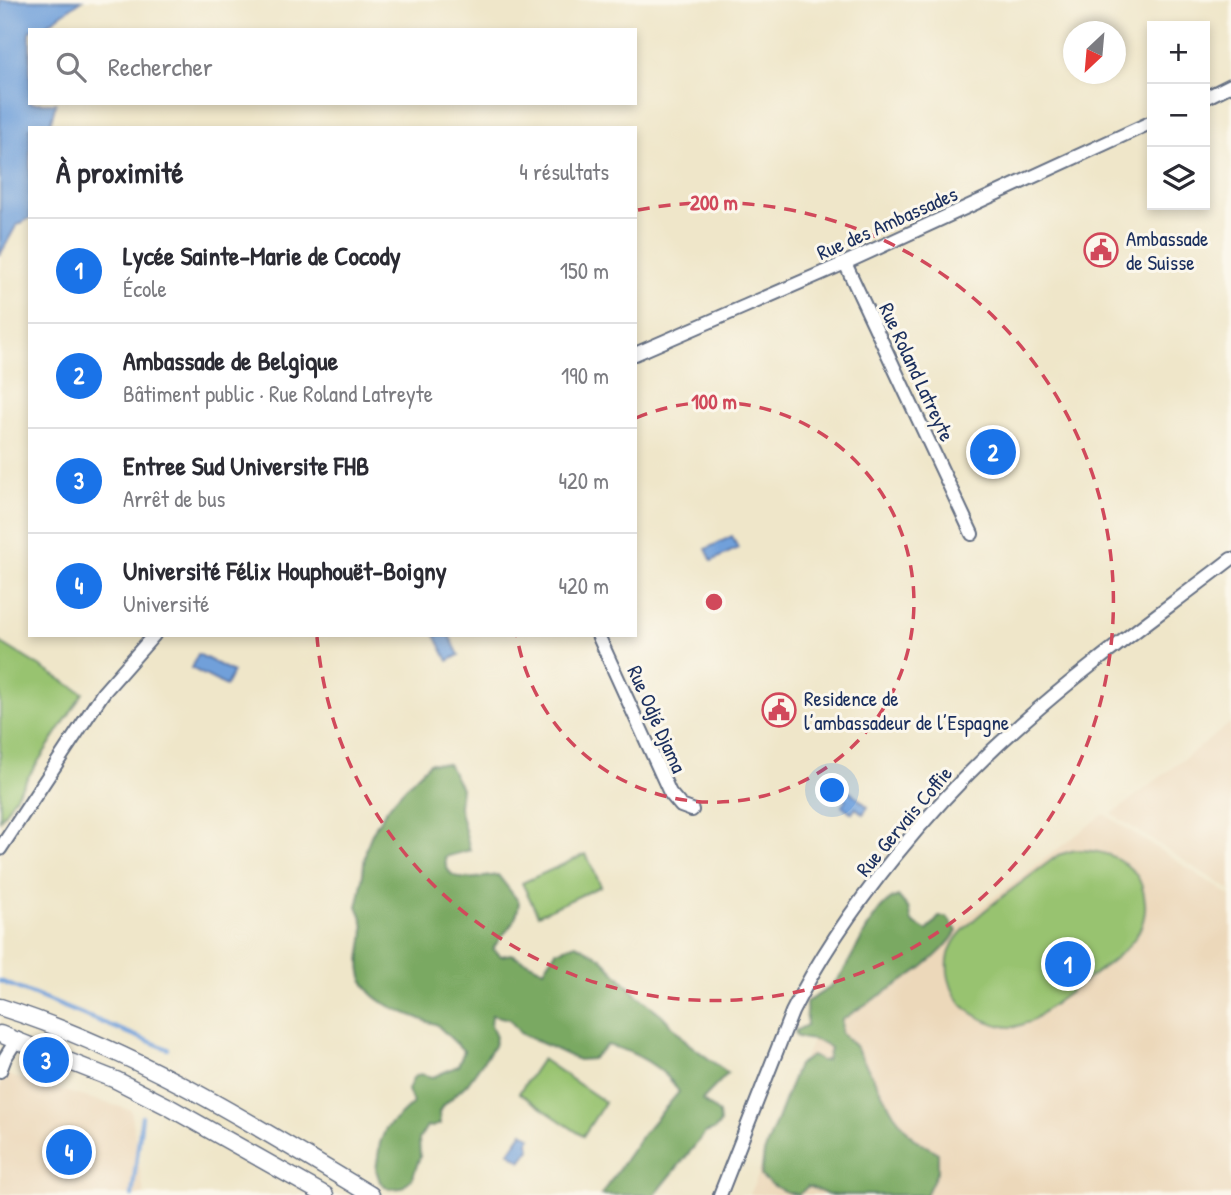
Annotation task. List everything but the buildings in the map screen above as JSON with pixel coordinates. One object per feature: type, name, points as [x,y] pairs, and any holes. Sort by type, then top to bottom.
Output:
[{"type":"main road","points":[[0,1007],[81,1036],[183,1085],[239,1115],[371,1195]]},
{"type":"main road","points":[[0,1034],[116,1080],[325,1195]]},
{"type":"street","points":[[1210,96],[1231,85]]},
{"type":"street","name":"Rue des Ambassades","points":[[637,353],[845,263],[1147,124]]},
{"type":"street","name":"Rue Roland Latreyte","points":[[845,263],[972,534]]},
{"type":"street","name":"Rue Gervais Coffie","points":[[720,1195],[805,986],[843,927],[903,847],[974,768],[1022,723],[1067,685],[1231,559]]},
{"type":"street","points":[[0,849],[103,693],[152,637]]},
{"type":"street","name":"Rue Odjé Djama","points":[[599,637],[670,793],[681,806],[692,810]]},
{"type":"street","points":[[0,1071],[17,1039]]},
{"type":"shaded area","points":[[1231,723],[1231,891],[1112,814]]},
{"type":"shaded area","points":[[1104,814],[1231,896],[1231,1195],[750,1195],[815,1033]]},
{"type":"shaded area","points":[[0,1073],[131,1110],[144,1195],[0,1195]]},
{"type":"green space","points":[[0,642],[83,693],[0,820]]},
{"type":"green space","points":[[430,763],[448,764],[461,788],[459,807],[470,850],[445,857],[446,867],[456,877],[481,878],[498,875],[519,902],[515,918],[493,949],[501,956],[511,954],[544,970],[556,951],[576,944],[601,958],[689,1044],[728,1073],[702,1100],[719,1113],[720,1124],[705,1133],[655,1195],[601,1195],[643,1134],[679,1092],[666,1075],[647,1061],[607,1045],[592,1059],[578,1060],[520,1033],[509,1019],[492,1015],[491,1025],[496,1037],[494,1046],[467,1084],[442,1107],[439,1112],[440,1124],[427,1126],[419,1139],[420,1156],[413,1177],[402,1188],[389,1189],[380,1182],[376,1170],[380,1143],[386,1128],[413,1103],[408,1090],[413,1078],[420,1074],[433,1077],[458,1066],[464,1051],[436,1024],[402,1012],[379,1000],[370,992],[360,969],[364,929],[357,906],[367,846],[385,811]]},
{"type":"green space","points":[[1075,850],[1109,855],[1124,863],[1137,876],[1145,902],[1144,916],[1134,939],[1115,958],[1030,1022],[1014,1027],[1003,1026],[969,1011],[956,997],[949,979],[948,960],[954,942],[961,932],[1002,897],[1058,855]]},
{"type":"green space","points":[[586,854],[601,886],[538,915],[522,883]]},
{"type":"green space","points":[[898,896],[909,909],[912,922],[927,931],[939,917],[947,917],[957,931],[947,945],[920,969],[842,1020],[841,1033],[855,1046],[894,1114],[913,1138],[938,1153],[938,1170],[926,1195],[828,1195],[808,1186],[799,1194],[784,1191],[761,1176],[764,1153],[798,1065],[812,1056],[821,1061],[827,1060],[830,1048],[822,1042],[796,1036],[795,1031],[807,1025],[806,1002],[837,980],[872,921],[888,901]]},
{"type":"green space","points":[[542,1059],[605,1102],[583,1136],[519,1093]]},
{"type":"water","points":[[0,0],[82,0],[42,28],[28,28],[28,105],[55,105],[50,126],[28,126],[28,219],[16,226],[0,255]]},
{"type":"water","points":[[732,536],[738,548],[712,561],[706,549]]},
{"type":"water","points":[[436,637],[450,637],[459,655],[448,661]]},
{"type":"water","points":[[198,654],[233,672],[226,686],[191,668]]},
{"type":"water","points":[[846,788],[868,807],[863,814],[856,808],[852,813],[842,805],[846,800],[840,795]]},
{"type":"water","points":[[523,1132],[531,1138],[528,1142],[530,1149],[521,1161],[509,1152]]},
{"type":"waterway","points":[[0,981],[168,1049]]},
{"type":"waterway","points":[[132,1195],[142,1116]]},
{"type":"place","name":"Ambassade de Suisse","points":[[1101,250]]},
{"type":"place","name":"Ambassade de Belgique","points":[[993,452]]},
{"type":"place","name":"Residence de l’ambassadeur de l’Espagne","points":[[779,710]]},
{"type":"place","name":"Lycée Sainte-Marie de Cocody","points":[[1068,964]]},
{"type":"place","name":"Entree Sud Universite FHB","points":[[46,1060]]},
{"type":"place","name":"Université Félix Houphouët-Boigny","points":[[69,1152]]}]
